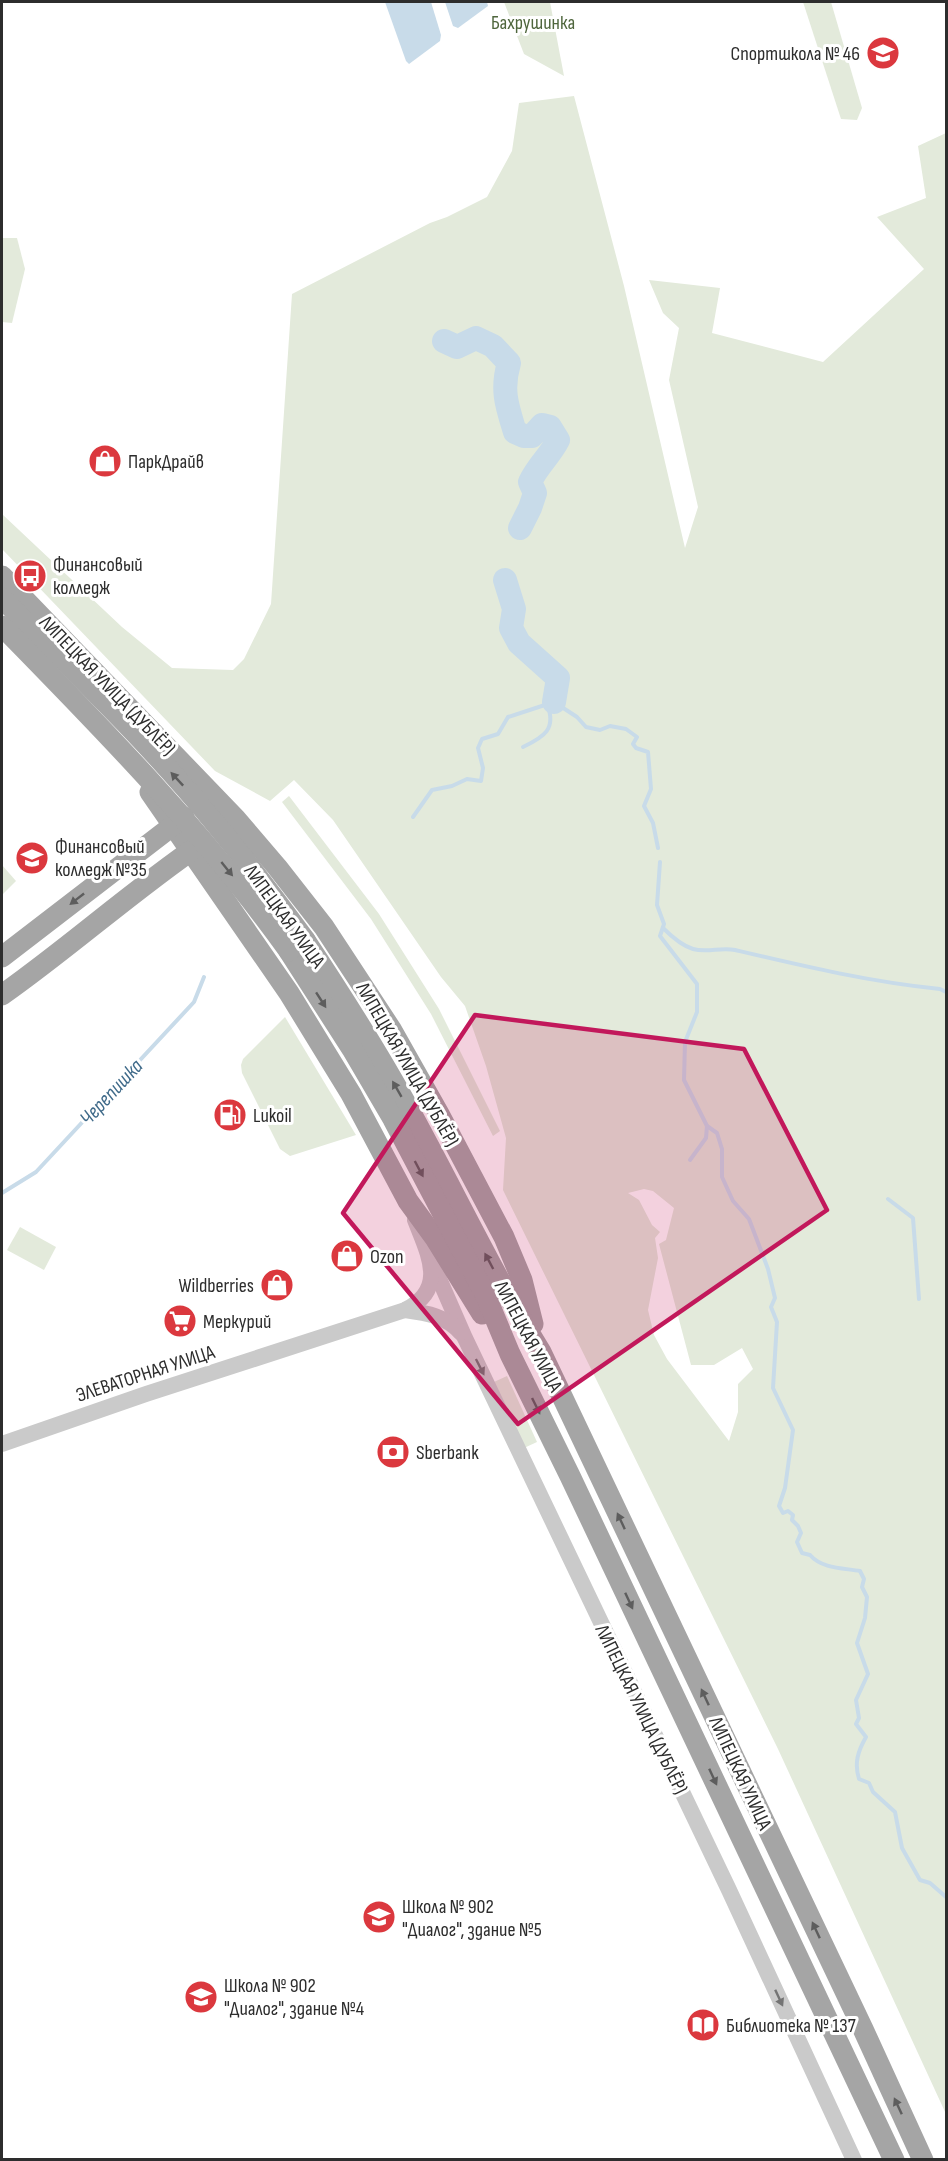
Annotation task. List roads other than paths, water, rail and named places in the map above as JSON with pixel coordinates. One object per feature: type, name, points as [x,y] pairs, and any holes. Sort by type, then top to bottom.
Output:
[{"type":"main road","name":"ЛИПЕЦКАЯ УЛИЦА (ДУБЛЁР)","points":[[2,576],[236,819],[277,867],[357,975],[439,1114],[504,1238],[522,1280],[539,1348]]},
{"type":"main road","name":"ЛИПЕЦКАЯ УЛИЦА","points":[[2,598],[131,729],[184,787],[256,874],[297,945],[393,1119],[485,1294],[510,1354],[894,2160]]},
{"type":"main road","name":"ЛИПЕЦКАЯ УЛИЦА","points":[[2,626],[115,741],[168,799],[242,887],[297,945],[369,1039],[399,1090],[502,1285],[539,1348],[848,1996],[923,2160]]},
{"type":"main road","name":"ЛИПЕЦКАЯ УЛИЦА (ДУБЛЁР)","points":[[2,636],[145,785],[289,993],[351,1094],[408,1201],[435,1238],[465,1289],[510,1354]]},
{"type":"main road","points":[[2,957],[214,795]]},
{"type":"main road","points":[[2,995],[35,972],[161,871],[236,819]]},
{"type":"street","points":[[243,928],[238,911],[239,901],[246,888],[254,881],[263,878],[278,880],[299,896]]},
{"type":"street","name":"ЛИПЕЦКАЯ УЛИЦА (ДУБЛЁР)","points":[[408,1201],[464,1336],[729,1890],[854,2160]]},
{"type":"street","points":[[405,1310],[419,1303],[426,1293],[432,1273],[430,1258]]},
{"type":"street","points":[[405,1310],[429,1313],[454,1325],[464,1336]]},
{"type":"street","name":"ЭЛЕВАТОРНАЯ УЛИЦА","points":[[2,1444],[146,1394],[405,1310]]},
{"type":"water","points":[[385,2],[431,2],[441,35],[440,41],[409,64]]},
{"type":"water","points":[[445,2],[487,2],[488,6],[458,28],[453,26]]},
{"type":"water","points":[[448,331],[463,338],[462,345],[457,347],[444,341]]},
{"type":"waterway","name":"Черепишка","points":[[444,341],[457,347],[476,338],[493,346],[509,363],[505,390],[515,432],[524,436],[532,436],[542,425],[550,427],[558,440],[530,482],[535,493],[520,528]]},
{"type":"waterway","name":"Черепишка","points":[[505,580],[514,609],[511,628],[519,643],[558,678],[554,702]]},
{"type":"waterway","points":[[413,817],[432,790],[452,786],[467,779],[481,781],[483,768],[478,748],[482,739],[498,734],[508,717],[554,702],[577,717],[586,727],[600,730],[610,726],[626,729],[637,737],[633,744],[636,748],[648,752],[651,789],[644,806],[653,823],[658,848]]},
{"type":"waterway","points":[[523,747],[537,740],[547,731],[550,720],[547,704]]},
{"type":"waterway","points":[[660,862],[657,905],[664,924],[660,936],[697,984],[697,1012],[685,1042],[684,1080],[707,1126],[717,1133],[722,1149],[722,1177],[733,1201],[749,1219],[768,1269],[775,1298],[771,1307],[777,1322],[773,1388],[793,1430],[785,1488],[779,1506],[783,1513],[788,1511],[793,1515],[792,1520],[801,1533],[797,1542],[802,1553],[827,1565],[860,1571],[864,1579],[862,1587],[867,1597],[865,1618],[857,1643],[868,1674],[856,1700],[859,1718],[856,1724],[866,1737],[858,1757],[859,1779],[869,1783],[873,1792],[895,1812],[902,1848],[920,1880],[930,1883],[946,1897]]},
{"type":"waterway","points":[[663,928],[685,946],[693,949],[735,950],[837,973],[940,989],[946,992]]},
{"type":"waterway","name":"Черепишка","points":[[2,1193],[36,1172],[194,1002],[204,977]]},
{"type":"waterway","points":[[690,1160],[706,1138],[707,1126]]},
{"type":"waterway","points":[[888,1199],[913,1218],[919,1299]]},
{"type":"place","name":"Спортшкола № 46","points":[[883,53]]},
{"type":"place","name":"ПаркДрайв","points":[[105,461]]},
{"type":"place","name":"Финансовый колледж","points":[[30,576]]},
{"type":"place","name":"Финансовый колледж №35","points":[[32,858]]},
{"type":"place","name":"Lukoil","points":[[230,1115]]},
{"type":"place","name":"Ozon","points":[[347,1256]]},
{"type":"place","name":"Wildberries","points":[[277,1285]]},
{"type":"place","name":"Меркурий","points":[[180,1321]]},
{"type":"place","name":"Sberbank","points":[[393,1452]]},
{"type":"place","name":"Школа № 902 \"Диалог\", здание №5","points":[[379,1917]]},
{"type":"place","name":"Школа № 902 \"Диалог\", здание №4","points":[[201,1997]]},
{"type":"place","name":"Библиотека № 137","points":[[703,2025]]},
{"type":"park label","name":"Бахрушинка","points":[[533,22]]}]
